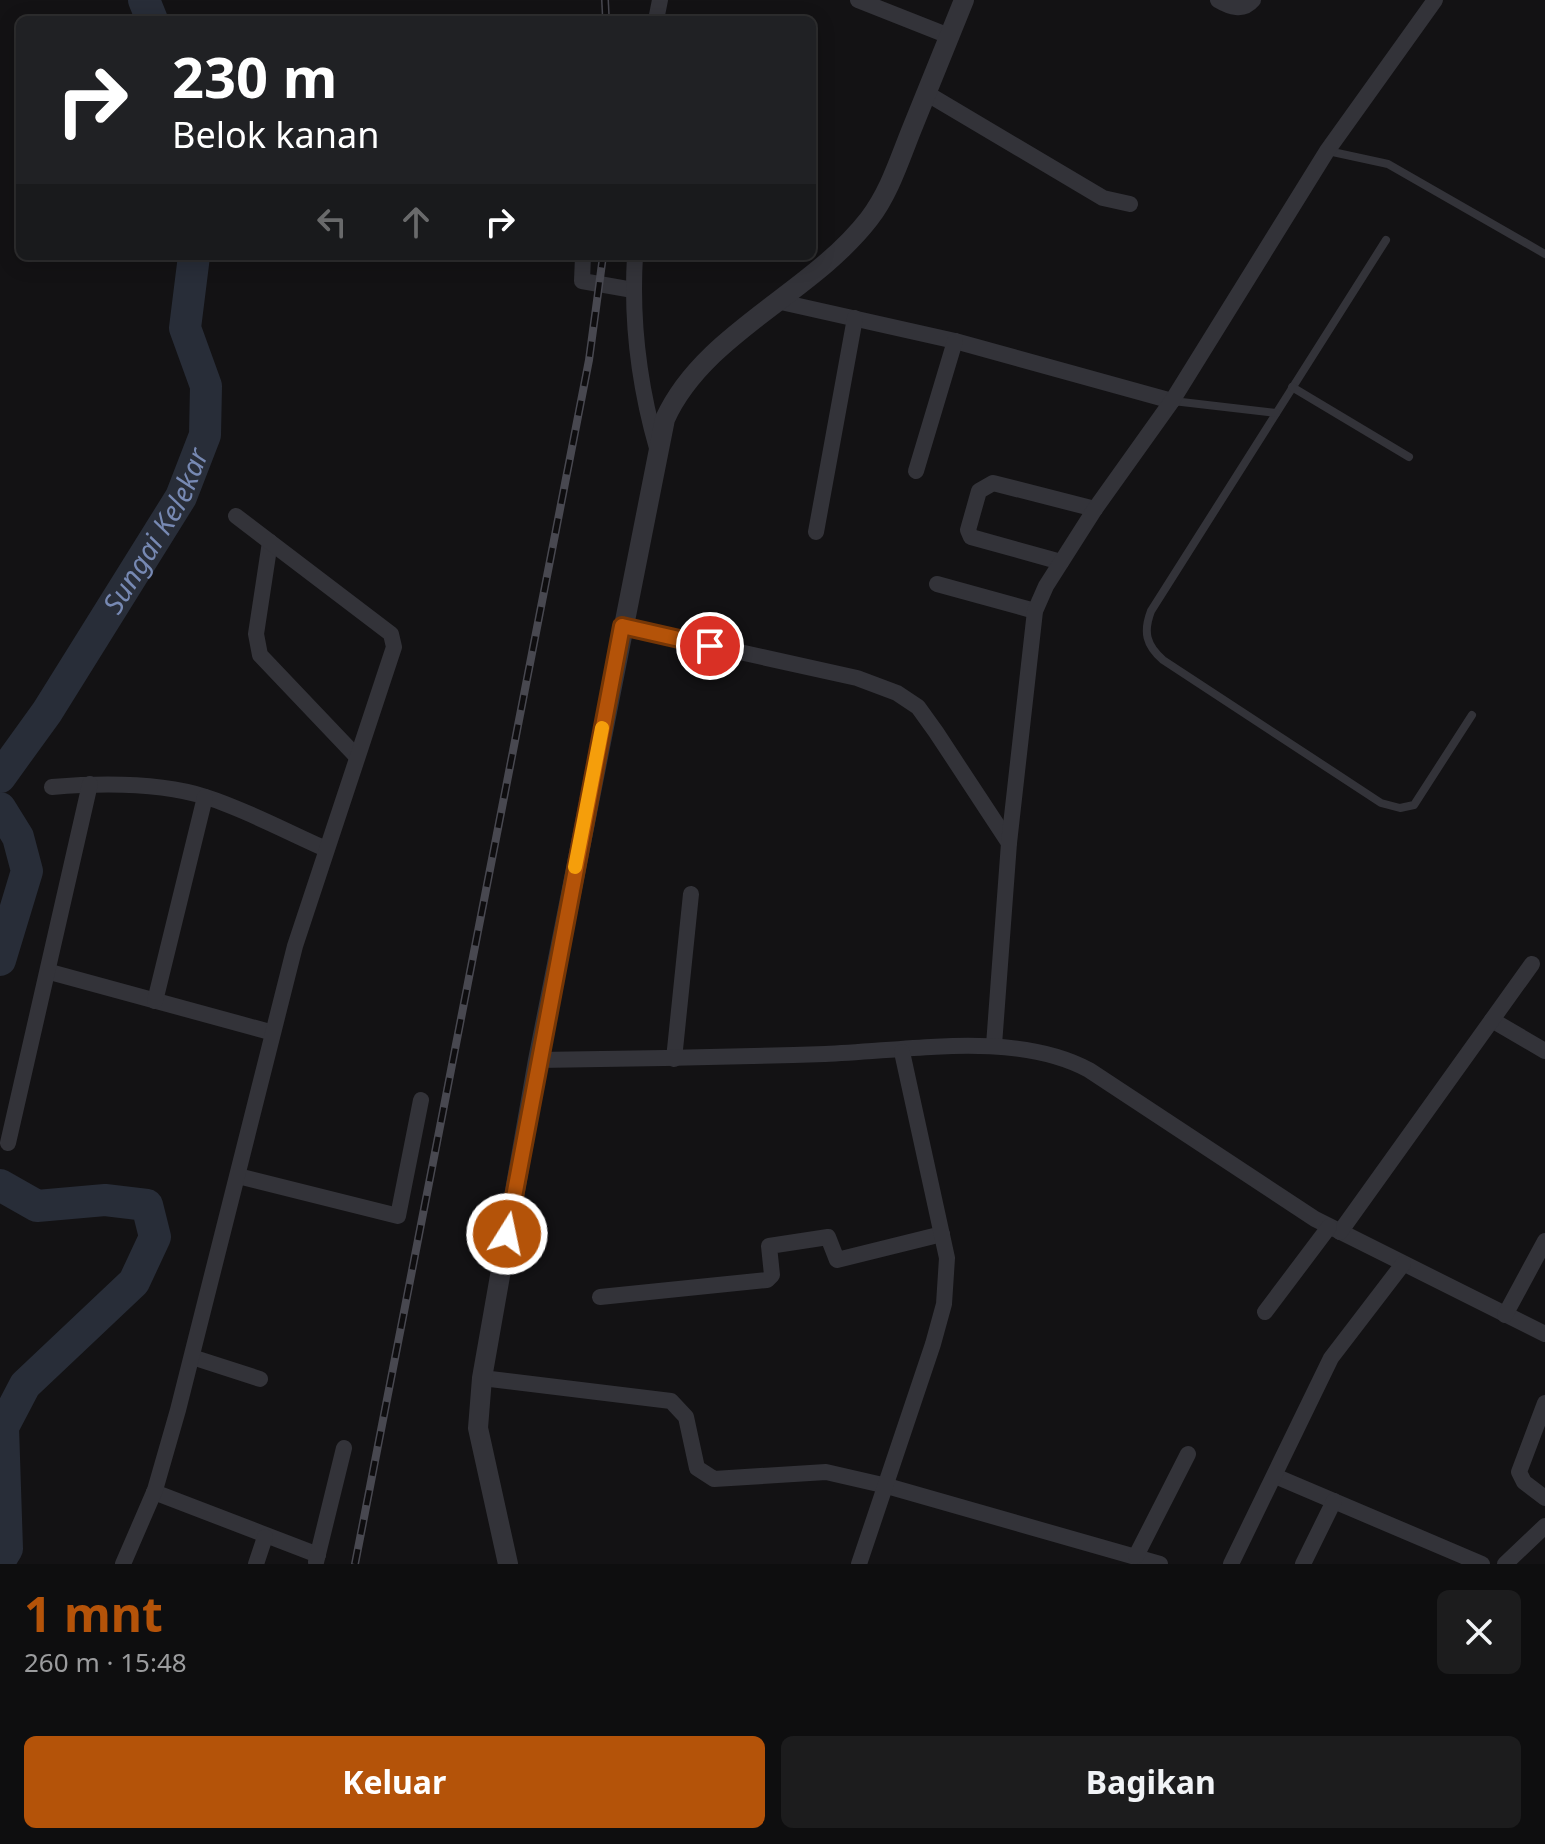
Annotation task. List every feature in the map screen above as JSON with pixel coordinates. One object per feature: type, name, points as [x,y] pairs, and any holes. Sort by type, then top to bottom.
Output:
[{"type":"street","points":[[858,0],[949,36]]},
{"type":"street","points":[[508,1564],[478,1428],[482,1378],[538,1060],[657,448],[676,394],[699,366],[781,302],[868,220],[888,189],[964,0]]},
{"type":"street","points":[[1218,0],[1236,8],[1244,7],[1253,0]]},
{"type":"street","points":[[994,1045],[1009,843],[1035,611],[1061,562],[1172,401],[1327,151],[1435,0]]},
{"type":"street","points":[[926,93],[1103,198],[1130,204]]},
{"type":"street","points":[[583,260],[582,281],[633,290]]},
{"type":"street","points":[[635,260],[633,290],[641,394],[657,448]]},
{"type":"street","points":[[781,302],[955,341],[1172,401]]},
{"type":"street","points":[[816,532],[855,318]]},
{"type":"street","points":[[916,471],[955,341]]},
{"type":"street","points":[[1061,562],[971,537],[968,530],[979,491],[993,483],[1095,509]]},
{"type":"street","points":[[123,1564],[154,1492],[238,1176],[270,1032],[326,849],[391,661],[394,641],[391,634],[236,516]]},
{"type":"street","points":[[270,542],[257,647],[266,665],[357,757]]},
{"type":"street","points":[[937,584],[1035,611]]},
{"type":"street","points":[[622,626],[857,678],[897,693],[918,707],[1009,843]]},
{"type":"street","points":[[52,787],[90,784],[182,791],[205,797],[326,849]]},
{"type":"street","points":[[8,1143],[50,972],[90,784]]},
{"type":"street","points":[[155,1001],[205,797]]},
{"type":"street","points":[[674,1059],[691,894]]},
{"type":"street","points":[[1265,1312],[1335,1229],[1532,964]]},
{"type":"street","points":[[50,972],[270,1032]]},
{"type":"street","points":[[1492,1020],[1545,1051]]},
{"type":"street","points":[[538,1060],[902,1052],[994,1045],[1051,1053],[1071,1060],[1335,1229],[1545,1334]]},
{"type":"street","points":[[859,1564],[944,1304],[947,1258],[902,1052]]},
{"type":"street","points":[[238,1176],[398,1216],[421,1100]]},
{"type":"street","points":[[600,1297],[767,1280],[772,1275],[769,1246],[819,1236],[828,1237],[837,1260],[942,1234]]},
{"type":"street","points":[[1505,1315],[1545,1241]]},
{"type":"street","points":[[1231,1564],[1331,1358],[1403,1264]]},
{"type":"street","points":[[192,1357],[260,1379]]},
{"type":"street","points":[[482,1378],[671,1401],[686,1417],[697,1468],[714,1479],[826,1472],[887,1486],[1156,1563]]},
{"type":"street","points":[[1545,1403],[1519,1472],[1524,1482],[1545,1498]]},
{"type":"street","points":[[154,1492],[316,1560],[344,1448]]},
{"type":"street","points":[[1136,1556],[1188,1454]]},
{"type":"street","points":[[1275,1476],[1482,1564]]},
{"type":"street","points":[[1303,1564],[1334,1501]]},
{"type":"street","points":[[1505,1564],[1545,1526]]},
{"type":"street","points":[[256,1564],[265,1537]]},
{"type":"lane","points":[[1327,151],[1388,164],[1545,254]]},
{"type":"lane","points":[[1386,240],[1151,611],[1146,638],[1151,650],[1381,803],[1400,808],[1414,805],[1472,715]]},
{"type":"lane","points":[[1292,387],[1409,457]]},
{"type":"lane","points":[[1172,401],[1276,413]]},
{"type":"waterway","name":"Sungai Kelekar","points":[[144,0],[150,16]]},
{"type":"waterway","name":"Sungai Kelekar","points":[[0,777],[47,712],[181,497],[205,435],[206,386],[185,328],[194,260]]},
{"type":"waterway","points":[[0,808],[18,837],[27,871],[0,960]]},
{"type":"waterway","points":[[0,1185],[37,1206],[105,1200],[147,1205],[155,1237],[134,1282],[25,1385],[3,1427],[7,1549],[0,1560]]},
{"type":"railway","points":[[605,0],[606,16]]},
{"type":"railway","points":[[355,1564],[589,360],[602,260]]},
{"type":"slow traffic","points":[[575,867],[602,728]]},
{"type":"route","points":[[507,1234],[622,626],[710,646]]}]
